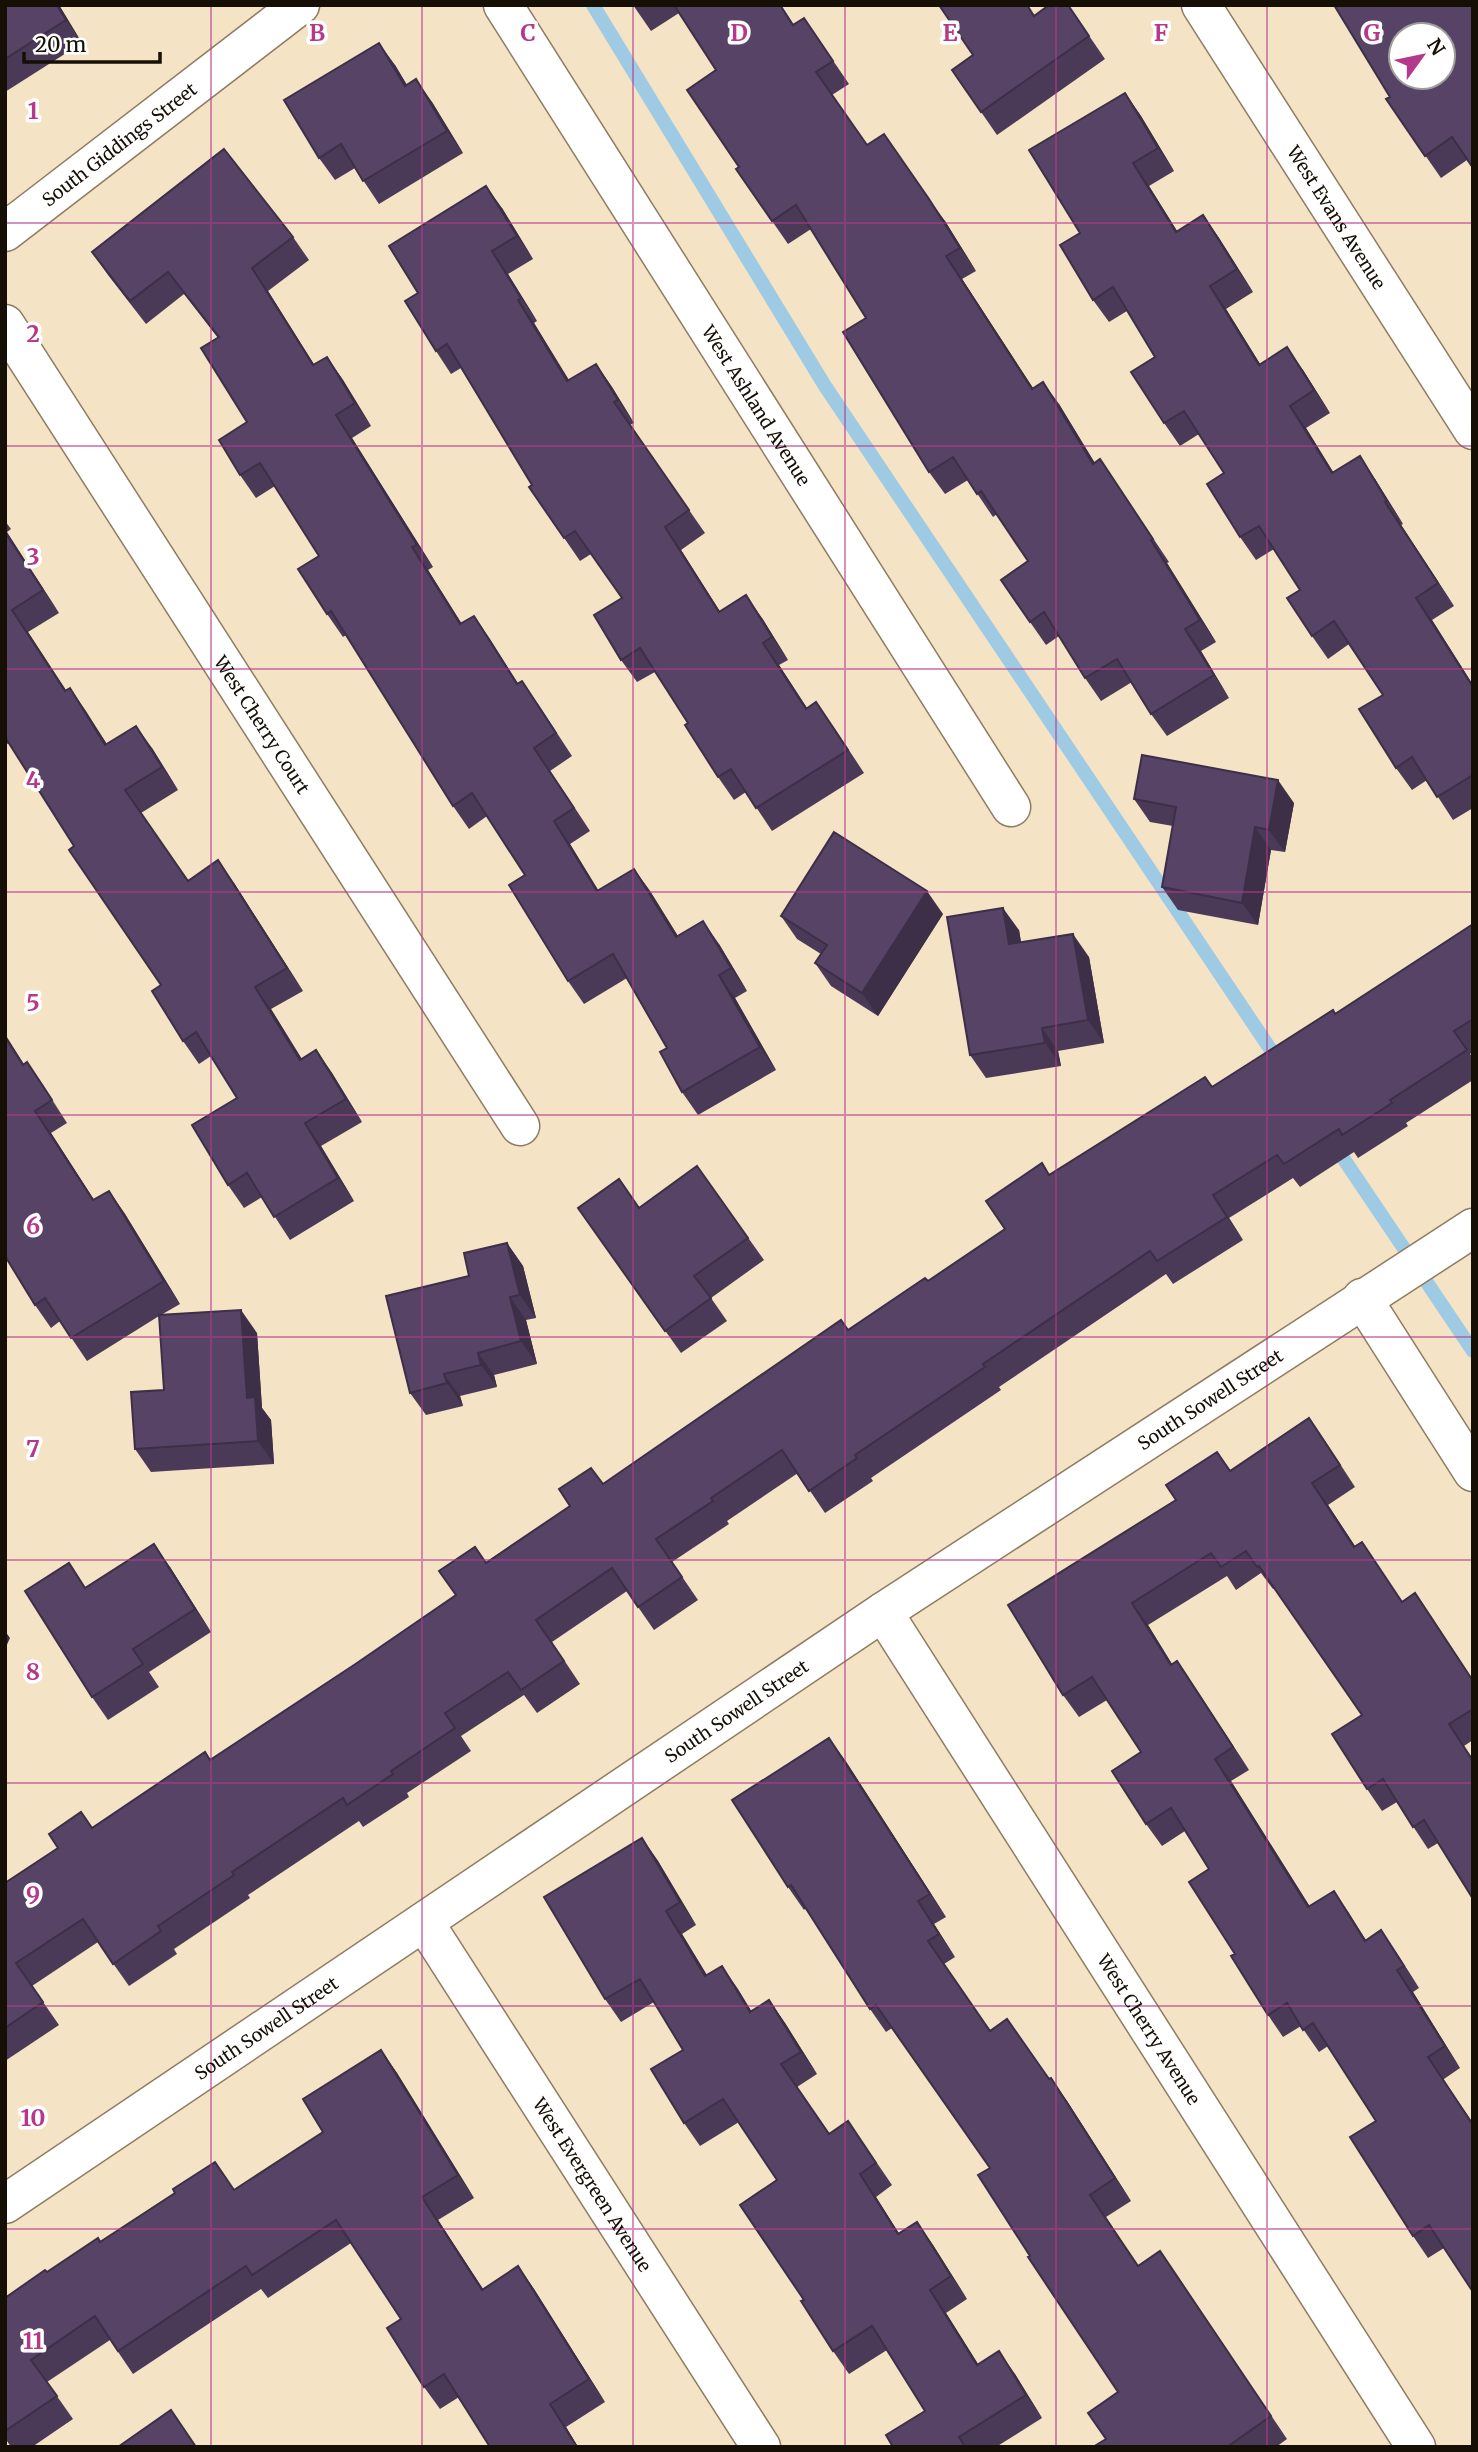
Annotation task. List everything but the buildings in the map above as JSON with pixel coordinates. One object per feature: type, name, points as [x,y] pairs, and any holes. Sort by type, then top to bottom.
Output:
[{"type":"street","name":"South Giddings Street","points":[[5,232],[300,5]]},
{"type":"street","name":"West Ashland Avenue","points":[[503,5],[1011,807]]},
{"type":"street","name":"West Evans Avenue","points":[[1201,5],[1473,430]]},
{"type":"street","name":"West Cherry Court","points":[[5,324],[520,1126]]},
{"type":"street","name":"South Sowell Street","points":[[5,2204],[884,1612],[1473,1228]]},
{"type":"street","points":[[1362,1298],[1473,1472]]},
{"type":"street","name":"West Cherry Avenue","points":[[884,1612],[1416,2447]]},
{"type":"street","name":"West Evergreen Avenue","points":[[425,1922],[761,2447]]},
{"type":"waterway","points":[[593,5],[825,386],[1281,1065]]},
{"type":"waterway","points":[[1333,1143],[1473,1351]]}]
